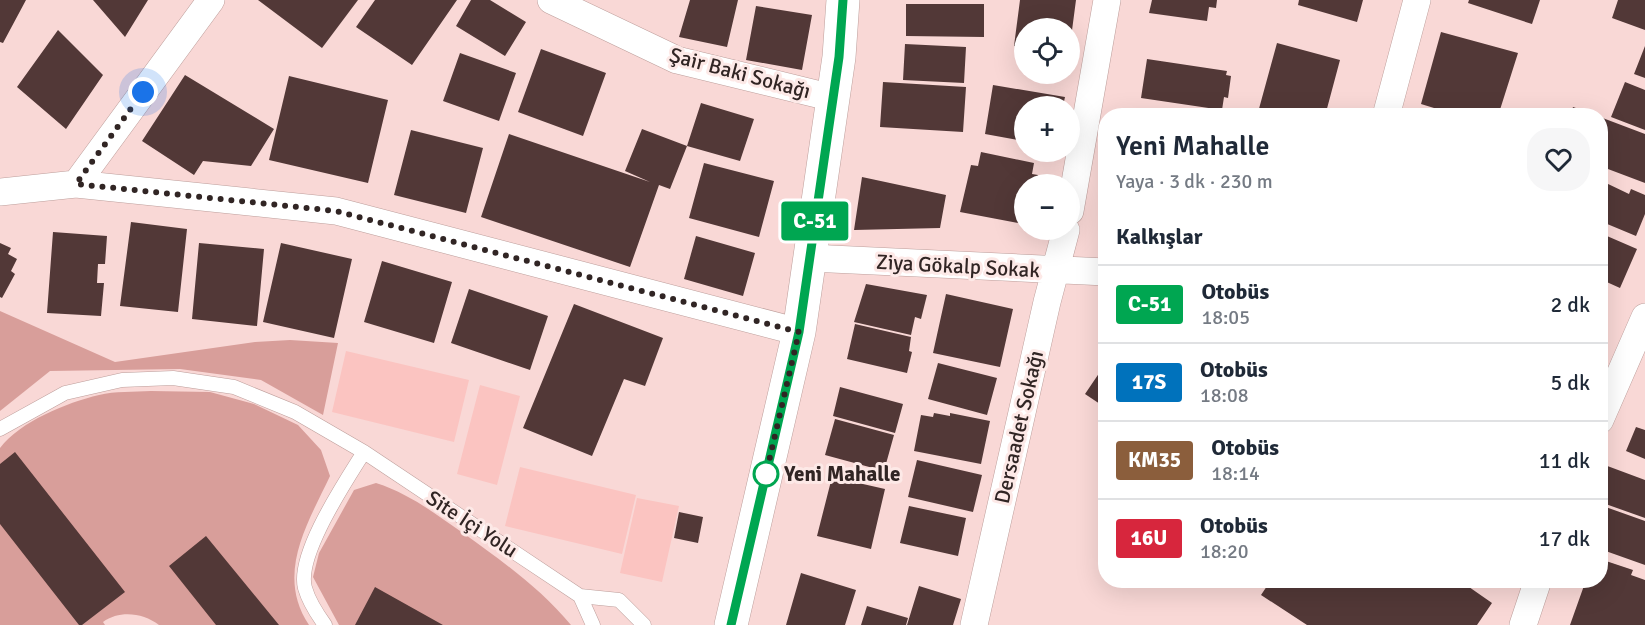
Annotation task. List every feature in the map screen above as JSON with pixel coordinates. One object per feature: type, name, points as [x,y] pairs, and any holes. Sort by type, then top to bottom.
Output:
[{"type":"main road","points":[[731,625],[799,332],[833,98],[843,0]]},
{"type":"street","points":[[76,184],[211,0]]},
{"type":"street","name":"Şair Baki Sokağı","points":[[551,0],[677,60],[833,98]]},
{"type":"street","points":[[1076,174],[1107,0]]},
{"type":"street","points":[[1388,108],[1417,0]]},
{"type":"street","points":[[0,192],[76,184],[336,211],[799,332]]},
{"type":"street","name":"Dersaadet Sokağı","points":[[974,625],[1047,302],[1064,240]]},
{"type":"street","name":"Ziya Gökalp Sokak","points":[[810,258],[1098,272]]},
{"type":"street","points":[[1608,402],[1645,317]]},
{"type":"street","points":[[1523,625],[1535,588]]},
{"type":"lane","name":"Site İçi Yolu","points":[[0,429],[65,393],[122,380],[173,378],[234,387],[295,412],[364,452],[580,596]]},
{"type":"lane","points":[[325,625],[314,609],[304,586],[306,562],[329,508],[364,452]]},
{"type":"lane","points":[[593,625],[580,596],[620,600],[644,625]]},
{"type":"shaded area","points":[[0,311],[115,362],[255,342],[290,340],[338,343],[323,415],[261,380],[180,369],[50,371],[0,411]]},
{"type":"shaded area","points":[[346,351],[469,380],[454,442],[332,412]]},
{"type":"shaded area","points":[[480,385],[520,396],[497,485],[457,474]]},
{"type":"shaded area","points":[[118,392],[210,392],[254,404],[298,425],[321,450],[330,476],[305,530],[298,549],[295,568],[295,587],[299,606],[309,625],[159,625],[131,614],[110,618],[103,622],[105,625],[0,625],[0,448],[9,438],[32,421],[86,398]]},
{"type":"shaded area","points":[[520,467],[636,495],[622,554],[505,526]]},
{"type":"shaded area","points":[[376,483],[421,505],[478,543],[533,587],[571,625],[339,625],[313,577],[319,553],[354,490]]},
{"type":"shaded area","points":[[637,498],[679,506],[662,582],[620,573]]},
{"type":"building","points":[[0,0],[26,0],[3,43],[0,42]]},
{"type":"building","points":[[93,0],[148,0],[125,37]]},
{"type":"building","points":[[258,0],[358,0],[322,48]]},
{"type":"building","points":[[375,0],[457,0],[412,65],[356,27]]},
{"type":"building","points":[[471,0],[490,0],[526,22],[505,56],[456,26]]},
{"type":"building","points":[[690,0],[738,0],[727,47],[679,37]]},
{"type":"building","points":[[1020,0],[1076,0],[1074,18],[1018,18]]},
{"type":"building","points":[[1152,0],[1217,0],[1216,8],[1209,7],[1207,21],[1149,13]]},
{"type":"building","points":[[1299,0],[1363,0],[1357,22],[1298,5]]},
{"type":"building","points":[[1469,0],[1540,0],[1532,24],[1468,3]]},
{"type":"building","points":[[1618,0],[1645,0],[1645,30],[1612,18]]},
{"type":"building","points":[[906,4],[984,4],[984,37],[906,36]]},
{"type":"building","points":[[756,6],[812,15],[802,70],[746,60]]},
{"type":"building","points":[[58,30],[103,75],[66,129],[17,87]]},
{"type":"building","points":[[1441,32],[1518,53],[1501,108],[1434,108],[1421,104]]},
{"type":"building","points":[[1277,43],[1340,60],[1327,108],[1259,108]]},
{"type":"building","points":[[905,44],[966,47],[964,83],[903,80]]},
{"type":"building","points":[[1645,46],[1645,78],[1634,74]]},
{"type":"building","points":[[541,49],[606,73],[583,136],[518,112]]},
{"type":"building","points":[[460,53],[516,73],[499,121],[443,101]]},
{"type":"building","points":[[1147,59],[1227,71],[1226,75],[1231,76],[1228,98],[1224,97],[1222,108],[1141,98]]},
{"type":"building","points":[[185,75],[274,129],[251,166],[203,161],[194,175],[142,141]]},
{"type":"building","points":[[289,76],[388,100],[368,183],[269,160]]},
{"type":"building","points":[[883,82],[966,87],[963,132],[880,127]]},
{"type":"building","points":[[1625,82],[1645,90],[1645,130],[1611,117]]},
{"type":"building","points":[[993,85],[1059,96],[1014,96],[1014,139],[985,134]]},
{"type":"building","points":[[701,103],[754,119],[740,161],[687,146]]},
{"type":"building","points":[[1608,120],[1645,134],[1645,183],[1608,169]]},
{"type":"building","points":[[642,129],[687,146],[670,189],[659,185],[630,267],[481,217],[509,134],[650,182],[625,171]]},
{"type":"building","points":[[411,130],[483,148],[466,213],[394,195]]},
{"type":"building","points":[[981,152],[1014,159],[1014,162],[1034,163],[1032,174],[1014,174],[1014,222],[960,212],[971,165],[978,166]]},
{"type":"building","points":[[704,163],[774,181],[759,237],[689,218]]},
{"type":"building","points":[[862,177],[946,195],[940,228],[854,230]]},
{"type":"building","points":[[1608,184],[1629,194],[1631,189],[1645,195],[1645,214],[1636,236],[1608,224]]},
{"type":"building","points":[[131,222],[187,229],[178,312],[120,306]]},
{"type":"building","points":[[53,232],[107,236],[105,264],[98,264],[97,283],[104,283],[101,316],[47,313]]},
{"type":"building","points":[[696,236],[755,253],[743,296],[684,279]]},
{"type":"building","points":[[1608,236],[1637,249],[1620,288],[1608,283]]},
{"type":"building","points":[[0,243],[11,248],[8,254],[17,259],[11,271],[15,274],[2,298],[0,297]]},
{"type":"building","points":[[199,243],[264,249],[257,326],[192,319]]},
{"type":"building","points":[[281,243],[352,259],[334,338],[263,322]]},
{"type":"building","points":[[382,261],[452,282],[434,343],[364,322]]},
{"type":"building","points":[[866,284],[927,295],[921,319],[915,317],[911,335],[854,322]]},
{"type":"building","points":[[469,289],[548,316],[530,370],[451,343]]},
{"type":"building","points":[[946,294],[1013,309],[1000,367],[933,353]]},
{"type":"building","points":[[574,304],[663,338],[645,386],[624,379],[592,456],[523,428]]},
{"type":"building","points":[[855,324],[911,337],[909,351],[912,352],[907,373],[847,359]]},
{"type":"building","points":[[938,363],[997,378],[987,415],[928,399]]},
{"type":"building","points":[[1098,375],[1098,403],[1085,394]]},
{"type":"building","points":[[840,387],[903,404],[895,433],[833,416]]},
{"type":"building","points":[[934,413],[950,416],[950,413],[990,421],[981,464],[914,451],[921,415],[933,417]]},
{"type":"building","points":[[835,419],[894,435],[884,471],[825,455]]},
{"type":"building","points":[[1636,427],[1645,430],[1645,459],[1626,451]]},
{"type":"building","points":[[15,452],[125,592],[82,625],[79,625],[0,524],[0,464]]},
{"type":"building","points":[[917,460],[982,475],[973,512],[908,497]]},
{"type":"building","points":[[1608,466],[1645,480],[1645,518],[1608,505]]},
{"type":"building","points":[[832,477],[885,489],[871,549],[817,536]]},
{"type":"building","points":[[909,506],[966,518],[958,556],[900,543]]},
{"type":"building","points":[[1608,508],[1645,521],[1645,565],[1608,552]]},
{"type":"building","points":[[679,512],[703,517],[698,543],[674,538]]},
{"type":"building","points":[[206,536],[279,625],[216,625],[169,566]]},
{"type":"building","points":[[1608,562],[1633,570],[1631,575],[1645,580],[1645,625],[1570,625],[1583,588],[1608,588]]},
{"type":"building","points":[[801,573],[856,590],[845,625],[786,625]]},
{"type":"building","points":[[919,586],[961,599],[953,625],[907,625]]},
{"type":"building","points":[[375,587],[443,625],[355,625]]},
{"type":"building","points":[[1266,588],[1470,588],[1492,603],[1477,625],[1307,625],[1261,595]]},
{"type":"building","points":[[867,606],[908,618],[906,625],[861,625]]},
{"type":"bus line","name":"C-51","points":[[731,625],[799,332],[839,57],[843,0]]},
{"type":"place","name":"Yeni Mahalle","points":[[766,474]]},
{"type":"route","points":[[143,92],[76,184],[336,211],[799,332],[766,474]]}]
